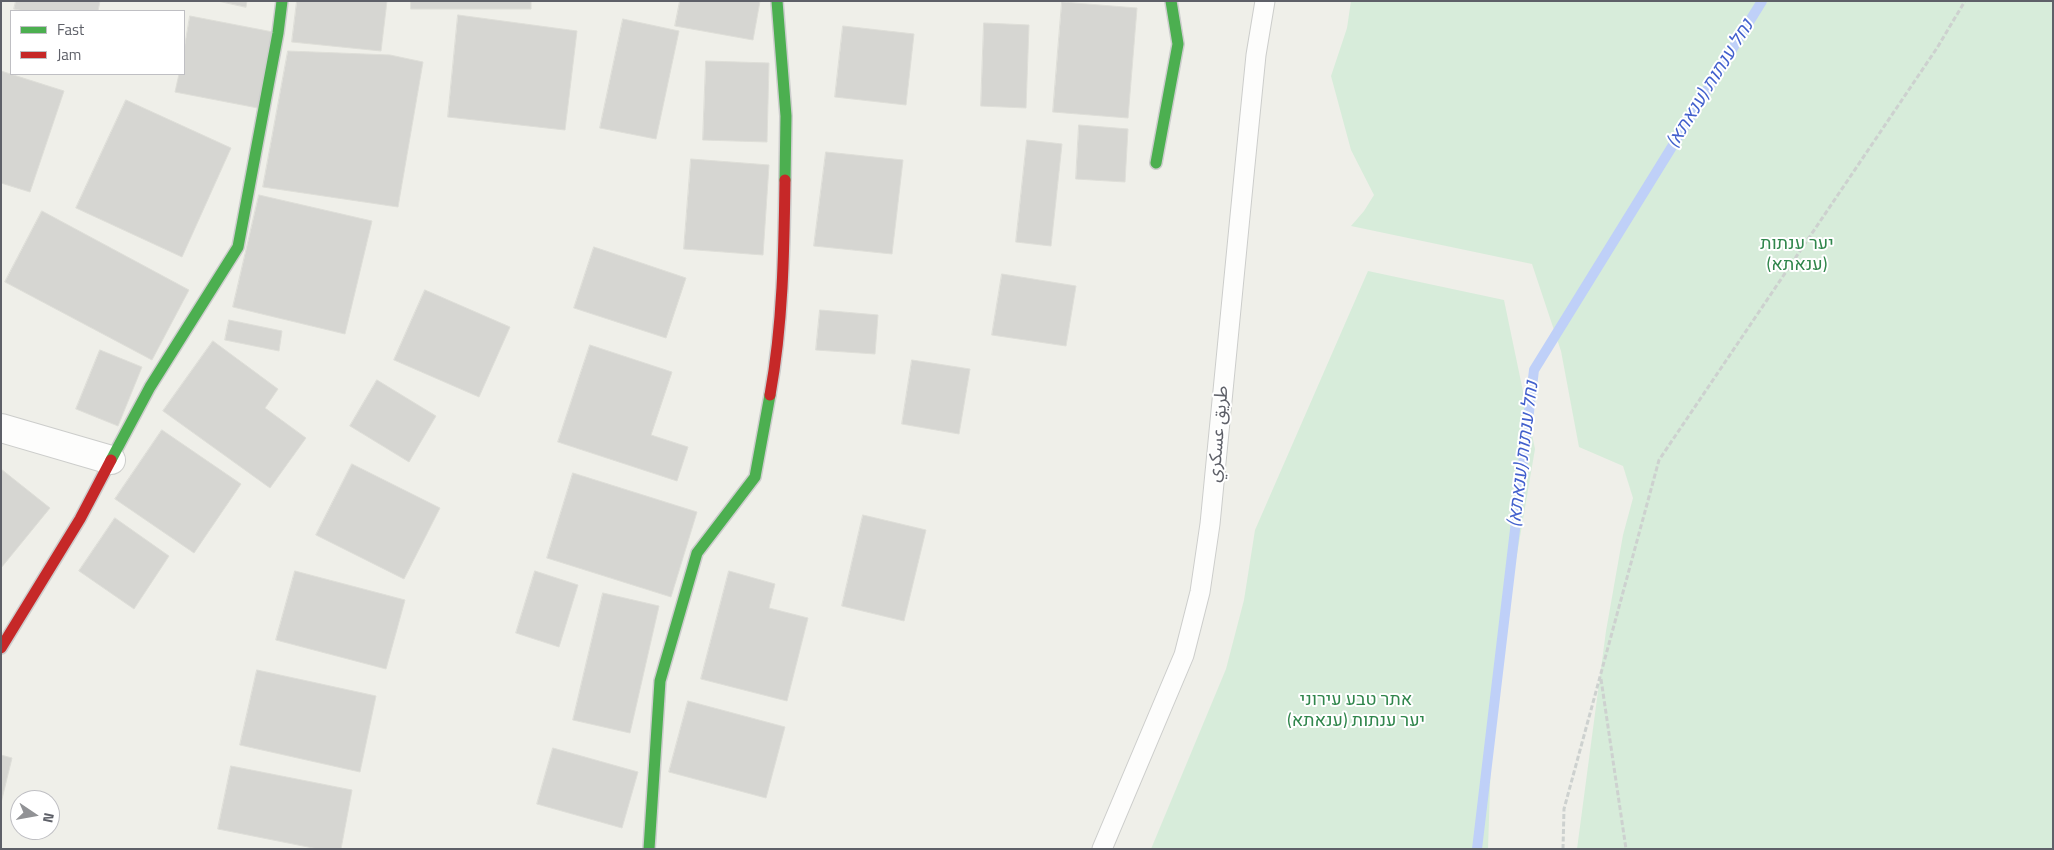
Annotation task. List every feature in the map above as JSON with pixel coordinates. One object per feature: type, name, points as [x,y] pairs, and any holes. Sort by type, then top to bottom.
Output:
[{"type":"street","points":[[1,648],[80,519],[150,386],[238,247],[278,34],[282,1]]},
{"type":"street","points":[[649,849],[660,681],[697,553],[755,476],[776,364],[784,247],[786,116],[778,1]]},
{"type":"street","points":[[1156,164],[1178,44],[1171,1]]},
{"type":"street","points":[[1,428],[111,460]]},
{"type":"lane","name":"طريق عسكري","points":[[1102,849],[1184,655],[1200,592],[1210,524],[1256,55],[1265,1]]},
{"type":"path","points":[[1563,849],[1564,809],[1659,460],[1937,48],[1965,1]]},
{"type":"path","points":[[1600,676],[1626,849]]},
{"type":"green space","name":"יער ענתות (ענאתא)","points":[[1351,1],[2053,1],[2053,849],[1577,849],[1606,631],[1623,535],[1633,498],[1623,466],[1579,447],[1561,351],[1532,264],[1351,226],[1364,211],[1374,195],[1351,150],[1331,76],[1347,28]]},
{"type":"green space","name":"אתר טבע עירוני יער ענתות (ענאתא)","points":[[1368,271],[1504,300],[1535,449],[1493,695],[1488,849],[1151,849],[1226,669],[1244,600],[1255,530]]},
{"type":"building","points":[[16,1],[100,1],[98,10],[14,9]]},
{"type":"building","points":[[218,1],[247,1],[246,7]]},
{"type":"building","points":[[297,1],[387,1],[381,51],[292,42]]},
{"type":"building","points":[[411,1],[531,1],[531,9],[411,9]]},
{"type":"building","points":[[680,1],[760,1],[753,40],[675,26]]},
{"type":"building","points":[[1062,2],[1137,8],[1128,118],[1053,112]]},
{"type":"building","points":[[458,15],[577,31],[565,130],[448,117]]},
{"type":"building","points":[[190,16],[278,33],[263,109],[175,92],[179,75],[185,75],[185,44]]},
{"type":"building","points":[[623,19],[679,31],[656,139],[600,128]]},
{"type":"building","points":[[984,23],[1029,25],[1026,108],[981,106]]},
{"type":"building","points":[[843,26],[914,34],[906,105],[835,97]]},
{"type":"building","points":[[288,51],[390,55],[423,62],[398,207],[263,187]]},
{"type":"building","points":[[706,61],[769,63],[767,142],[703,140]]},
{"type":"building","points":[[1,71],[64,91],[30,192],[1,183]]},
{"type":"building","points":[[126,100],[231,148],[182,257],[76,208]]},
{"type":"building","points":[[1079,125],[1128,129],[1125,182],[1076,179]]},
{"type":"building","points":[[1027,140],[1062,144],[1051,246],[1016,242]]},
{"type":"building","points":[[826,152],[903,160],[892,254],[814,246]]},
{"type":"building","points":[[691,159],[769,165],[763,255],[684,249]]},
{"type":"building","points":[[259,195],[372,221],[345,334],[233,307]]},
{"type":"building","points":[[42,211],[189,290],[152,360],[5,282]]},
{"type":"building","points":[[594,247],[686,278],[666,338],[574,308]]},
{"type":"building","points":[[1002,274],[1076,286],[1066,346],[992,335]]},
{"type":"building","points":[[425,290],[510,327],[479,397],[394,360]]},
{"type":"building","points":[[820,310],[878,315],[875,354],[816,350]]},
{"type":"building","points":[[229,320],[282,331],[279,351],[225,340]]},
{"type":"building","points":[[213,341],[278,389],[265,408],[306,438],[270,488],[163,411]]},
{"type":"building","points":[[590,345],[672,372],[651,435],[688,447],[677,481],[558,442]]},
{"type":"building","points":[[100,350],[142,367],[118,426],[76,409]]},
{"type":"building","points":[[912,360],[970,369],[959,434],[902,424]]},
{"type":"building","points":[[377,380],[436,416],[409,462],[350,426]]},
{"type":"building","points":[[162,430],[241,484],[194,553],[115,499]]},
{"type":"building","points":[[352,464],[440,508],[404,579],[316,535]]},
{"type":"building","points":[[1,469],[50,508],[1,568]]},
{"type":"building","points":[[573,473],[697,512],[671,597],[547,558]]},
{"type":"building","points":[[863,515],[926,530],[904,621],[842,606]]},
{"type":"building","points":[[115,518],[169,556],[134,609],[79,571]]},
{"type":"building","points":[[295,571],[405,600],[386,669],[276,640]]},
{"type":"building","points":[[535,571],[578,585],[559,647],[516,633]]},
{"type":"building","points":[[729,571],[775,584],[769,608],[808,618],[787,701],[701,679]]},
{"type":"building","points":[[603,593],[659,606],[630,733],[573,720]]},
{"type":"building","points":[[257,670],[376,696],[360,772],[240,745]]},
{"type":"building","points":[[688,701],[785,727],[766,798],[669,772]]},
{"type":"building","points":[[553,748],[638,772],[622,828],[537,804]]},
{"type":"building","points":[[1,755],[12,758],[1,803]]},
{"type":"building","points":[[231,766],[352,790],[341,849],[318,849],[218,829]]},
{"type":"waterway","name":"נחל ענתות (ענאתא)","points":[[1477,849],[1534,370],[1762,1]]},
{"type":"traffic: fast","points":[[111,460],[150,387],[238,247],[278,33],[282,1]]},
{"type":"traffic: fast","points":[[777,1],[786,116],[785,180]]},
{"type":"traffic: fast","points":[[1156,163],[1178,44],[1171,1]]},
{"type":"traffic: fast","points":[[649,849],[660,681],[697,553],[755,477],[770,395]]},
{"type":"traffic: jam","points":[[770,395],[780,314],[785,180]]},
{"type":"traffic: jam","points":[[1,648],[80,519],[111,460]]}]
